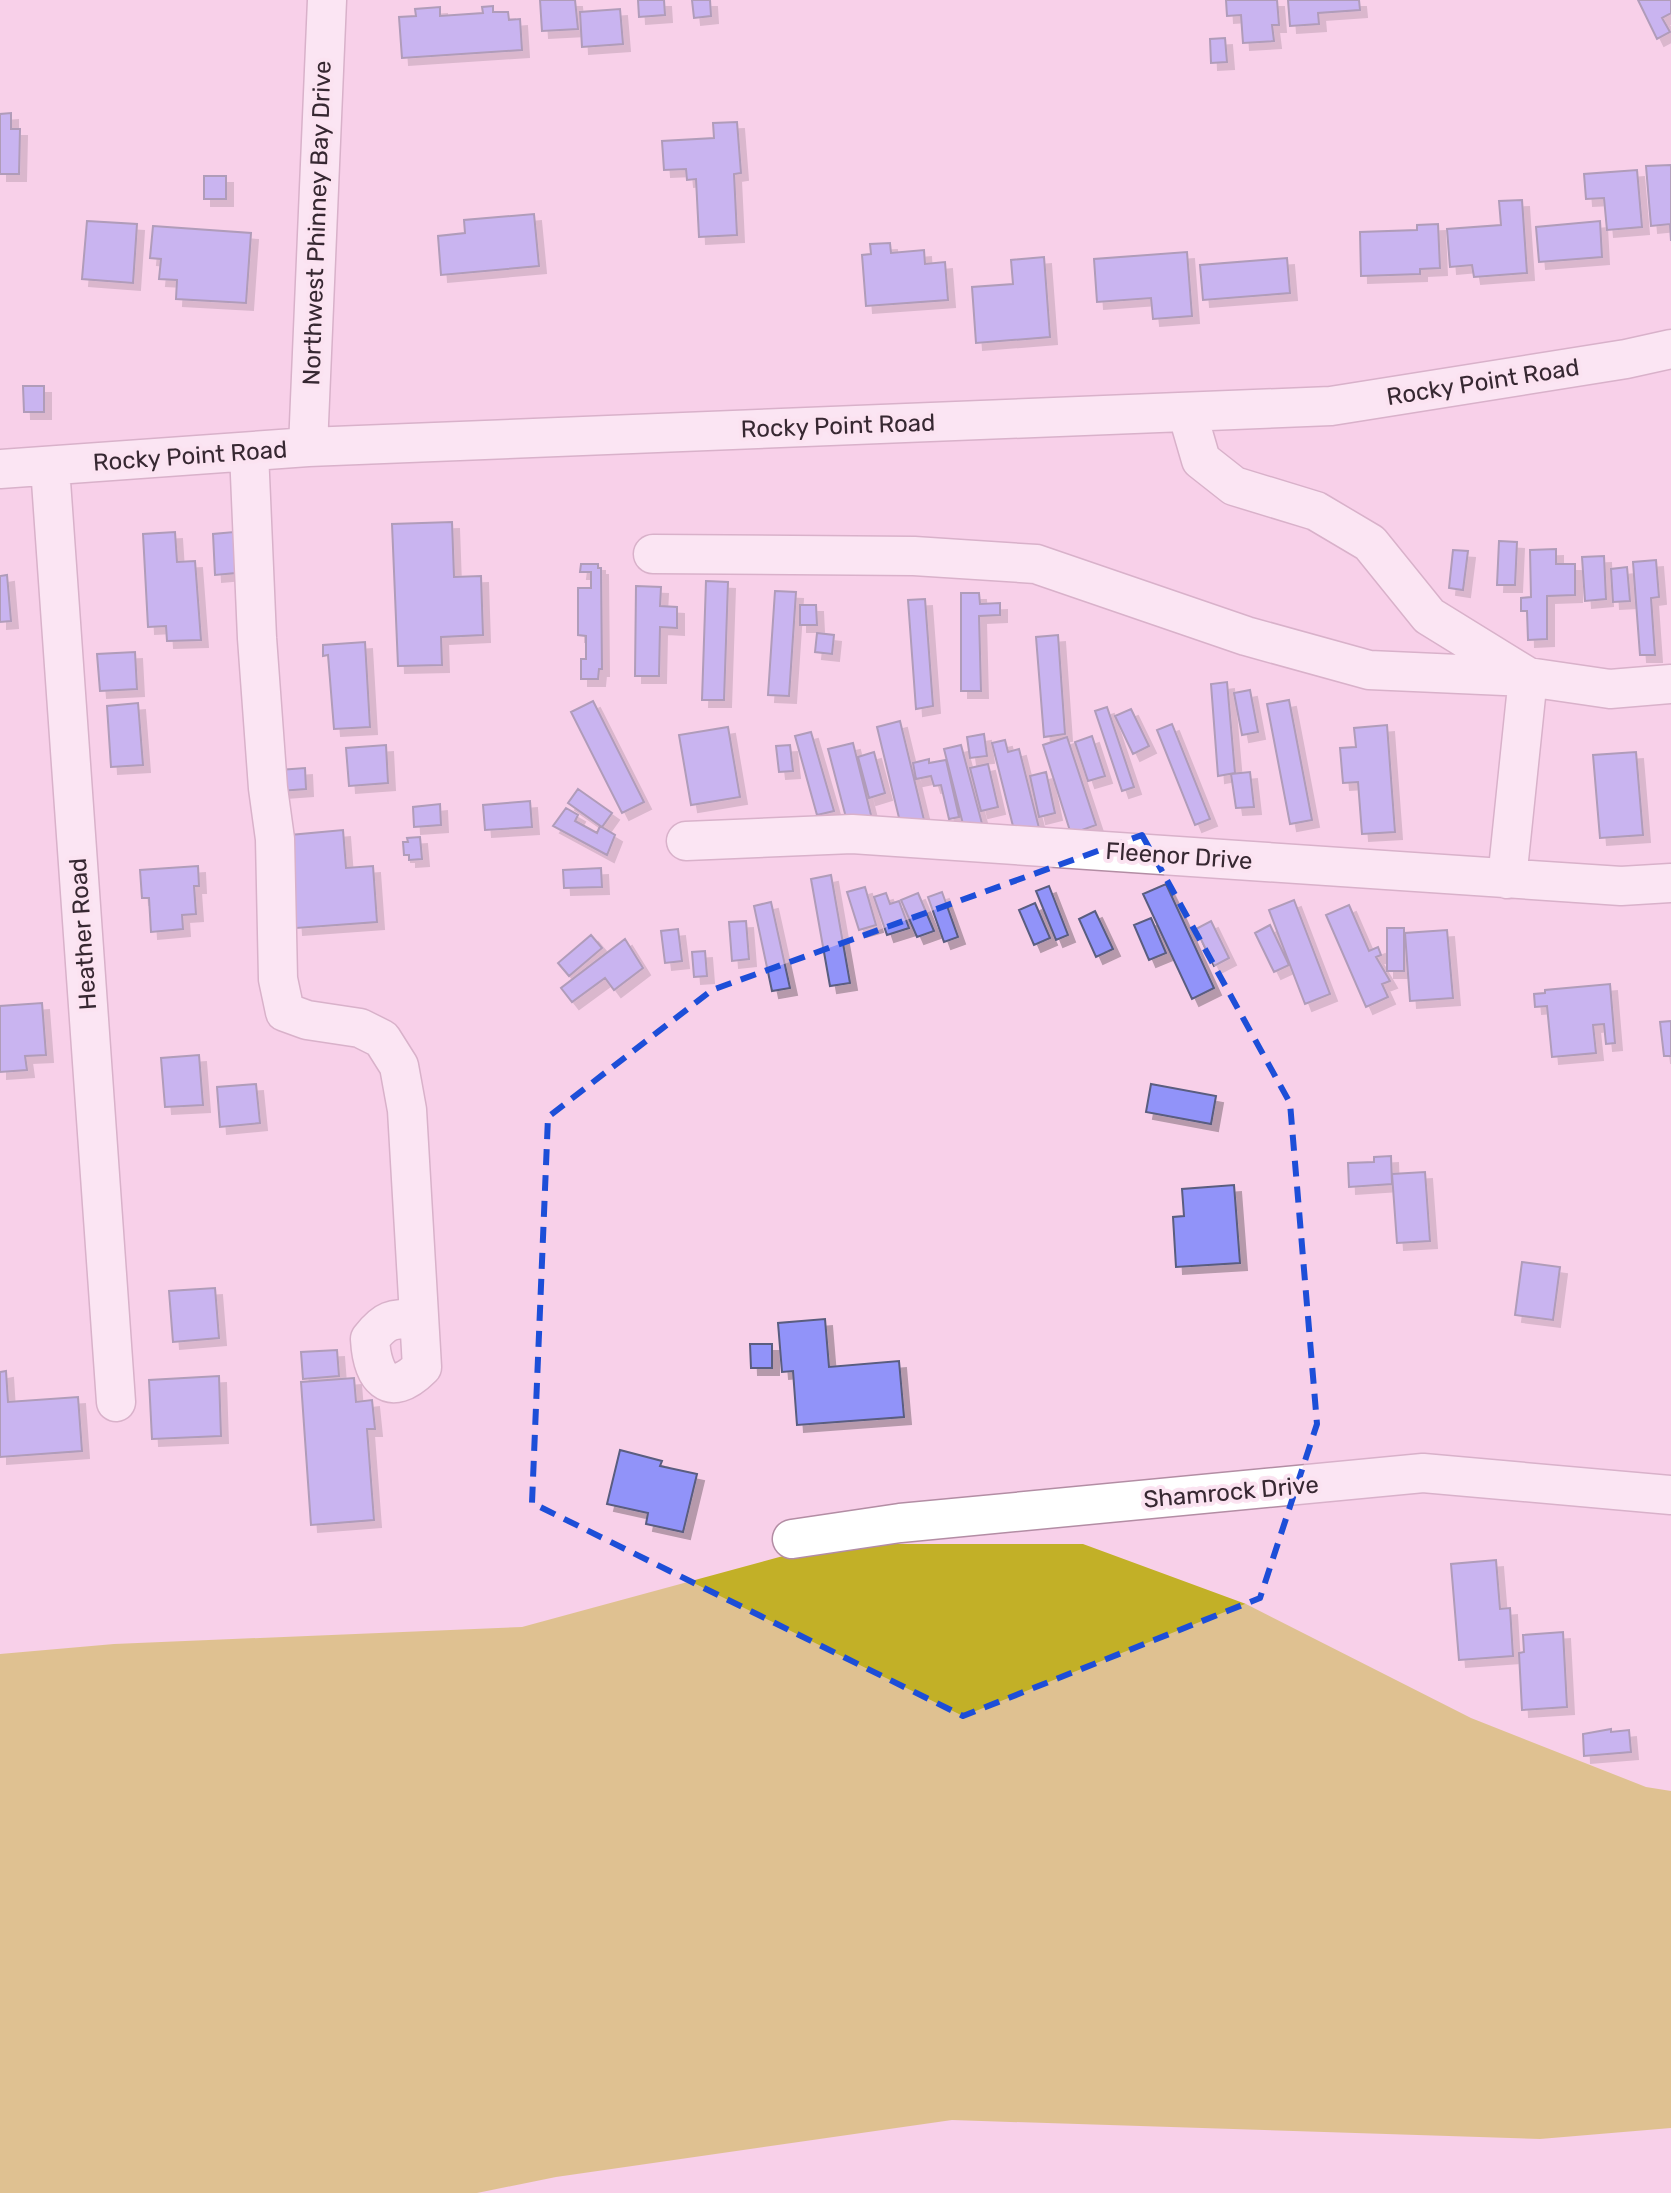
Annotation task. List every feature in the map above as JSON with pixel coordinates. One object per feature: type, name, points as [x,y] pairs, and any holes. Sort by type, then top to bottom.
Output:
[{"type":"street","name":"Northwest Phinney Bay Drive","points":[[308,447],[327,0]]},
{"type":"street","name":"Rocky Point Road","points":[[0,469],[308,447],[1331,406],[1626,359],[1671,349]]},
{"type":"street","points":[[1187,412],[1201,460],[1234,486],[1316,511],[1370,543],[1429,616],[1528,677]]},
{"type":"street","points":[[249,452],[258,653],[275,839],[281,999],[285,1012],[307,1020],[360,1028],[382,1039],[399,1066],[407,1110],[418,1319]]},
{"type":"street","name":"Heather Road","points":[[50,467],[116,1402]]},
{"type":"street","points":[[653,554],[914,556],[1036,564],[1246,636],[1369,670],[1528,677],[1610,689],[1671,684]]},
{"type":"street","points":[[1507,879],[1528,677]]},
{"type":"street","name":"Fleenor Drive","points":[[686,841],[852,834],[1621,886],[1671,883]]},
{"type":"street","name":"Shamrock Drive","points":[[792,1539],[900,1523],[1423,1473],[1671,1495]]},
{"type":"highlighted area","points":[[1142,835],[1290,1103],[1317,1424],[1260,1598],[963,1716],[532,1503],[548,1117],[712,990]]},
{"type":"shaded area","points":[[827,1544],[1083,1544],[1246,1604],[1471,1718],[1646,1787],[1671,1791],[1671,2128],[1540,2139],[952,2120],[556,2177],[477,2193],[0,2193],[0,1654],[114,1644],[522,1627]]},
{"type":"building","points":[[540,0],[575,0],[578,29],[542,31]]},
{"type":"building","points":[[638,0],[664,0],[665,15],[639,17]]},
{"type":"building","points":[[692,0],[710,0],[711,16],[694,18]]},
{"type":"building","points":[[1226,0],[1277,0],[1279,25],[1272,25],[1274,41],[1243,43],[1241,15],[1227,16]]},
{"type":"building","points":[[1288,0],[1359,0],[1360,10],[1318,13],[1319,24],[1290,26]]},
{"type":"building","points":[[1638,0],[1671,0],[1671,13],[1662,18],[1670,32],[1657,39]]},
{"type":"building","points":[[493,6],[493,12],[508,12],[509,20],[520,19],[522,50],[402,58],[399,17],[416,16],[415,9],[440,7],[440,16],[483,13],[482,7]]},
{"type":"building","points":[[620,9],[623,44],[582,47],[580,12]]},
{"type":"building","points":[[1225,38],[1227,62],[1211,63],[1210,39]]},
{"type":"building","points":[[11,113],[11,129],[20,129],[19,174],[0,174],[0,114]]},
{"type":"building","points":[[737,122],[741,173],[734,174],[737,235],[699,237],[696,179],[687,180],[686,169],[664,170],[662,141],[714,138],[713,123]]},
{"type":"building","points":[[1671,165],[1671,241],[1670,224],[1651,226],[1646,166]]},
{"type":"building","points":[[1637,170],[1642,227],[1607,230],[1604,198],[1586,199],[1584,174]]},
{"type":"building","points":[[204,176],[226,176],[226,199],[204,199]]},
{"type":"building","points":[[1522,200],[1527,273],[1474,277],[1472,265],[1450,267],[1447,229],[1501,225],[1499,201]]},
{"type":"building","points":[[534,214],[539,266],[441,275],[438,236],[465,233],[464,220]]},
{"type":"building","points":[[87,221],[137,224],[133,283],[82,279]]},
{"type":"building","points":[[1600,221],[1602,257],[1539,262],[1536,227]]},
{"type":"building","points":[[1438,224],[1440,268],[1420,269],[1420,274],[1361,276],[1360,232],[1417,230],[1417,225]]},
{"type":"building","points":[[153,226],[251,233],[246,303],[176,299],[177,280],[159,279],[161,259],[150,258]]},
{"type":"building","points":[[890,243],[891,253],[924,250],[925,264],[945,262],[948,300],[866,306],[862,255],[871,254],[870,244]]},
{"type":"building","points":[[1187,252],[1192,316],[1153,319],[1151,298],[1097,302],[1094,259]]},
{"type":"building","points":[[1044,257],[1050,337],[976,343],[972,287],[1013,284],[1011,260]]},
{"type":"building","points":[[1287,258],[1290,293],[1203,300],[1200,265]]},
{"type":"building","points":[[23,386],[44,386],[44,412],[24,412]]},
{"type":"building","points":[[452,522],[454,577],[481,576],[483,635],[441,637],[442,665],[398,666],[392,524]]},
{"type":"building","points":[[175,532],[177,562],[195,561],[201,640],[167,641],[166,626],[148,627],[143,534]]},
{"type":"building","points":[[234,532],[236,573],[215,575],[213,534]]},
{"type":"building","points":[[1499,541],[1517,542],[1515,585],[1497,585]]},
{"type":"building","points":[[1556,549],[1556,564],[1575,564],[1575,595],[1547,596],[1547,639],[1528,640],[1527,611],[1521,611],[1521,598],[1531,597],[1530,550]]},
{"type":"building","points":[[1453,550],[1468,551],[1463,590],[1449,588]]},
{"type":"building","points":[[1604,556],[1606,599],[1585,601],[1582,557]]},
{"type":"building","points":[[1656,560],[1659,597],[1651,598],[1655,655],[1640,655],[1633,562]]},
{"type":"building","points":[[581,564],[598,564],[601,568],[602,669],[599,669],[598,679],[581,679],[581,659],[586,659],[586,636],[578,635],[578,588],[591,588],[591,572],[580,572]]},
{"type":"building","points":[[1627,567],[1630,601],[1613,602],[1611,569]]},
{"type":"building","points":[[7,575],[11,621],[0,622],[0,576]]},
{"type":"building","points":[[706,581],[728,582],[724,700],[702,700]]},
{"type":"building","points":[[636,586],[661,587],[660,606],[677,607],[677,628],[660,627],[659,676],[635,676]]},
{"type":"building","points":[[775,591],[796,592],[789,696],[768,695]]},
{"type":"building","points":[[961,593],[979,593],[980,604],[1000,603],[1000,615],[979,616],[981,691],[961,691]]},
{"type":"building","points":[[925,599],[933,706],[916,709],[908,600]]},
{"type":"building","points":[[800,605],[816,605],[817,625],[800,625]]},
{"type":"building","points":[[817,633],[834,635],[832,654],[815,652]]},
{"type":"building","points":[[1058,635],[1065,734],[1044,737],[1036,637]]},
{"type":"building","points":[[365,642],[370,727],[334,729],[328,655],[323,656],[323,645]]},
{"type":"building","points":[[135,652],[137,689],[100,691],[97,654]]},
{"type":"building","points":[[1227,682],[1235,773],[1218,776],[1211,684]]},
{"type":"building","points":[[1250,690],[1258,732],[1242,735],[1234,693]]},
{"type":"building","points":[[1289,700],[1312,820],[1290,824],[1267,704]]},
{"type":"building","points":[[593,701],[644,802],[622,813],[571,712]]},
{"type":"building","points":[[138,703],[143,765],[111,767],[107,706]]},
{"type":"building","points":[[1107,707],[1134,787],[1122,791],[1095,711]]},
{"type":"building","points":[[1131,709],[1149,746],[1133,754],[1115,716]]},
{"type":"building","points":[[900,721],[924,820],[901,826],[877,727]]},
{"type":"building","points":[[1172,724],[1210,819],[1195,825],[1157,730]]},
{"type":"building","points":[[1387,725],[1395,832],[1362,834],[1358,782],[1343,783],[1340,748],[1356,747],[1354,728]]},
{"type":"building","points":[[728,727],[740,797],[691,805],[679,735]]},
{"type":"building","points":[[811,732],[834,811],[817,815],[795,736]]},
{"type":"building","points":[[984,734],[987,756],[970,758],[967,737]]},
{"type":"building","points":[[1092,736],[1105,776],[1088,781],[1075,742]]},
{"type":"building","points":[[1067,737],[1096,825],[1071,834],[1043,745]]},
{"type":"building","points":[[1005,740],[1008,752],[1019,749],[1039,828],[1015,834],[992,743]]},
{"type":"building","points":[[853,743],[872,819],[848,825],[828,749]]},
{"type":"building","points":[[386,745],[388,783],[349,786],[346,748]]},
{"type":"building","points":[[790,745],[793,771],[779,772],[776,746]]},
{"type":"building","points":[[961,745],[984,831],[966,836],[944,749]]},
{"type":"building","points":[[874,752],[885,793],[869,798],[858,757]]},
{"type":"building","points":[[1636,752],[1643,835],[1600,838],[1593,755]]},
{"type":"building","points":[[929,759],[929,763],[946,760],[959,817],[949,819],[941,785],[934,786],[931,776],[916,779],[913,763]]},
{"type":"building","points":[[988,764],[998,807],[981,811],[970,768]]},
{"type":"building","points":[[305,768],[306,789],[280,791],[279,770]]},
{"type":"building","points":[[1046,772],[1055,813],[1039,817],[1030,776]]},
{"type":"building","points":[[1250,772],[1254,807],[1236,808],[1231,774]]},
{"type":"building","points":[[578,789],[612,813],[602,827],[568,803]]},
{"type":"building","points":[[530,801],[532,827],[485,830],[483,805]]},
{"type":"building","points":[[440,804],[441,825],[414,827],[413,807]]},
{"type":"building","points":[[566,808],[578,815],[575,821],[597,833],[600,826],[615,835],[607,855],[553,826]]},
{"type":"building","points":[[343,830],[346,868],[373,866],[377,922],[296,928],[290,835]]},
{"type":"building","points":[[420,837],[422,859],[409,860],[409,855],[404,855],[403,842],[408,842],[407,838]]},
{"type":"building","points":[[198,866],[199,886],[194,886],[196,914],[182,915],[183,929],[151,932],[149,898],[142,898],[140,870]]},
{"type":"building","points":[[601,868],[602,887],[564,888],[563,870]]},
{"type":"building","points":[[831,875],[850,983],[830,986],[811,879]]},
{"type":"building","points":[[1166,884],[1214,988],[1192,999],[1143,894]]},
{"type":"building","points":[[1049,886],[1068,935],[1056,940],[1036,891]]},
{"type":"building","points":[[865,887],[876,925],[859,930],[847,892]]},
{"type":"building","points":[[942,892],[958,937],[944,942],[928,897]]},
{"type":"building","points":[[886,893],[890,904],[899,901],[909,928],[887,935],[874,897]]},
{"type":"building","points":[[918,893],[934,931],[917,937],[901,900]]},
{"type":"building","points":[[1294,900],[1330,994],[1305,1004],[1269,910]]},
{"type":"building","points":[[771,902],[790,988],[772,991],[754,906]]},
{"type":"building","points":[[1035,903],[1050,938],[1034,945],[1019,910]]},
{"type":"building","points":[[1349,905],[1369,951],[1378,947],[1381,955],[1376,957],[1390,981],[1382,984],[1388,997],[1366,1007],[1326,915]]},
{"type":"building","points":[[1095,911],[1113,949],[1096,957],[1079,919]]},
{"type":"building","points":[[1151,918],[1166,953],[1149,960],[1134,925]]},
{"type":"building","points":[[746,921],[749,959],[732,961],[729,922]]},
{"type":"building","points":[[1211,921],[1229,958],[1214,966],[1196,929]]},
{"type":"building","points":[[1270,925],[1289,965],[1274,972],[1255,933]]},
{"type":"building","points":[[1387,928],[1404,928],[1404,971],[1387,971]]},
{"type":"building","points":[[678,929],[682,961],[665,963],[661,931]]},
{"type":"building","points":[[1447,930],[1453,998],[1410,1001],[1405,933]]},
{"type":"building","points":[[591,935],[602,948],[569,976],[558,963]]},
{"type":"building","points":[[625,939],[643,968],[614,990],[605,978],[572,1002],[561,988]]},
{"type":"building","points":[[705,951],[707,976],[694,977],[692,952]]},
{"type":"building","points":[[1610,984],[1615,1043],[1606,1044],[1604,1024],[1593,1025],[1596,1053],[1552,1057],[1547,1006],[1535,1007],[1534,994],[1545,993],[1545,990]]},
{"type":"building","points":[[42,1003],[46,1055],[25,1056],[27,1070],[0,1072],[0,1006]]},
{"type":"building","points":[[1671,1021],[1671,1056],[1664,1056],[1660,1022]]},
{"type":"building","points":[[199,1055],[203,1105],[165,1107],[161,1058]]},
{"type":"building","points":[[256,1084],[260,1123],[220,1127],[217,1087]]},
{"type":"building","points":[[1151,1084],[1216,1096],[1211,1124],[1146,1112]]},
{"type":"building","points":[[1391,1156],[1392,1184],[1349,1187],[1348,1163],[1374,1162],[1374,1157]]},
{"type":"building","points":[[1425,1172],[1430,1241],[1397,1243],[1392,1174]]},
{"type":"building","points":[[1234,1185],[1240,1263],[1176,1267],[1173,1217],[1184,1216],[1182,1189]]},
{"type":"building","points":[[1522,1262],[1560,1267],[1553,1320],[1515,1315]]},
{"type":"building","points":[[215,1288],[219,1338],[173,1342],[169,1291]]},
{"type":"building","points":[[825,1319],[829,1367],[899,1361],[904,1417],[797,1425],[793,1371],[782,1372],[778,1323]]},
{"type":"building","points":[[750,1344],[772,1344],[772,1368],[751,1368]]},
{"type":"building","points":[[337,1350],[339,1376],[303,1379],[301,1352]]},
{"type":"building","points":[[6,1371],[8,1402],[78,1397],[82,1451],[0,1457],[0,1372]]},
{"type":"building","points":[[219,1376],[221,1436],[152,1439],[149,1380]]},
{"type":"building","points":[[354,1378],[356,1402],[372,1400],[375,1429],[367,1429],[374,1520],[311,1525],[301,1382]]},
{"type":"building","points":[[620,1450],[662,1461],[660,1466],[697,1474],[683,1532],[646,1524],[648,1513],[607,1504]]},
{"type":"building","points":[[1496,1560],[1500,1609],[1510,1608],[1513,1656],[1459,1660],[1451,1564]]},
{"type":"building","points":[[1563,1632],[1567,1707],[1522,1710],[1519,1653],[1524,1652],[1523,1635]]},
{"type":"building","points":[[1611,1729],[1611,1732],[1629,1730],[1631,1752],[1584,1756],[1583,1734]]}]
